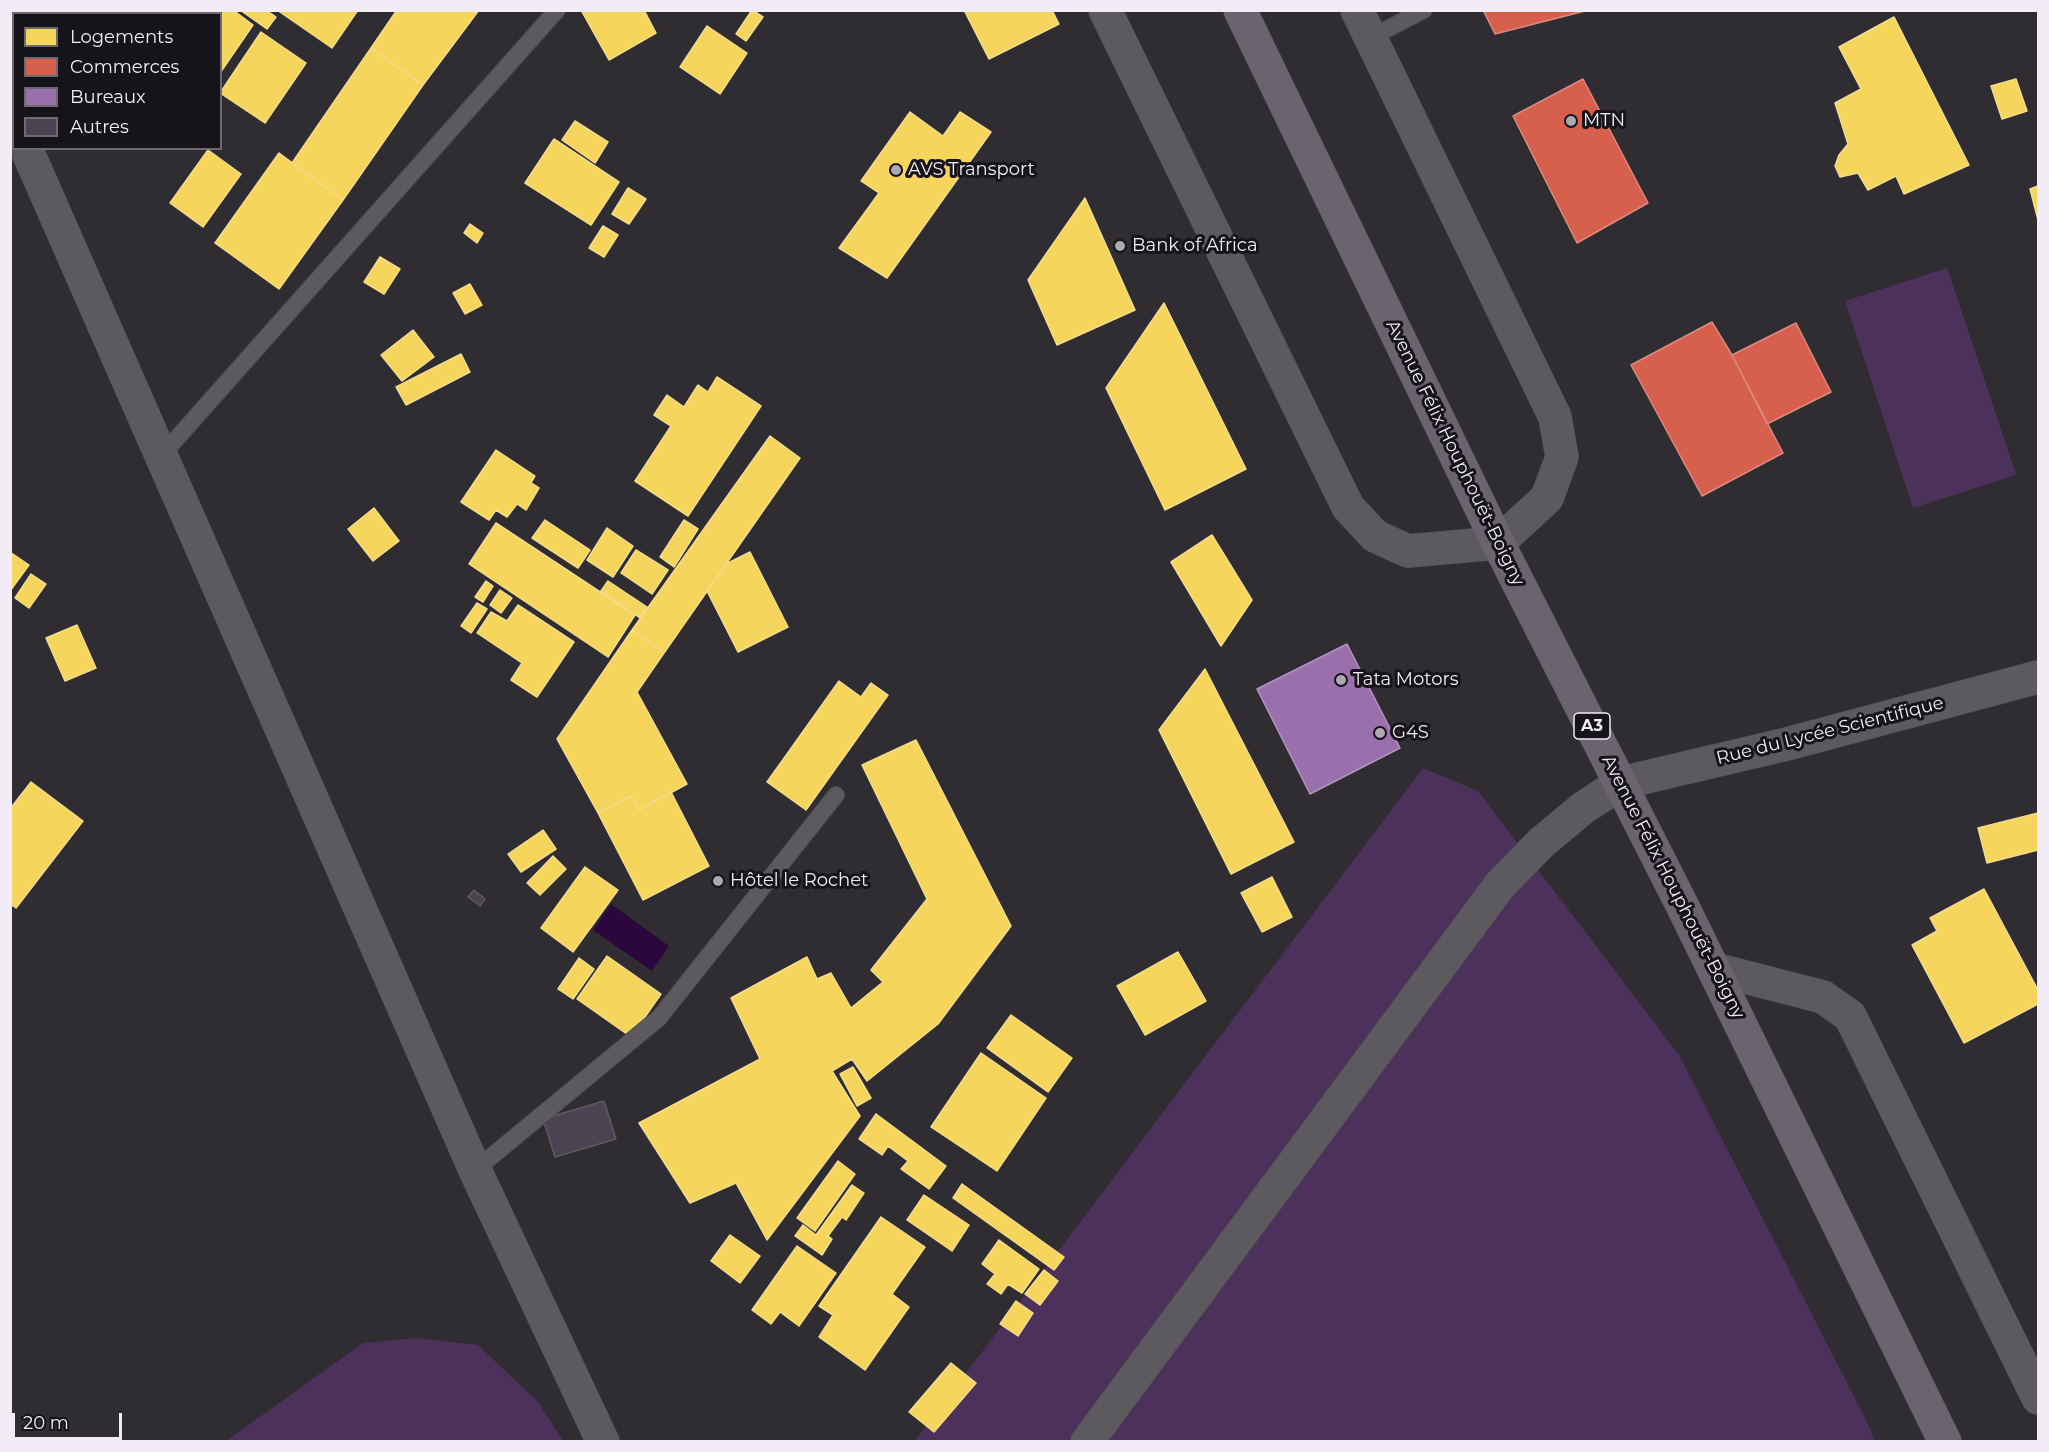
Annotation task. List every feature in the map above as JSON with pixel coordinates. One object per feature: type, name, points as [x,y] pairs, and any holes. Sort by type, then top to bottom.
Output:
[{"type":"highway","name":"Avenue Félix Houphouët-Boigny","points":[[1240,10],[1498,543],[1714,969],[1945,1442]]},
{"type":"street","points":[[1105,10],[1348,507],[1376,536],[1408,551],[1498,543],[1546,498],[1562,457],[1555,417],[1363,24]]},
{"type":"street","points":[[27,150],[475,1170],[603,1442]]},
{"type":"street","name":"Rue du Lycée Scientifique","points":[[1621,783],[1787,744],[2038,677]]},
{"type":"street","points":[[1087,1442],[1500,885],[1558,829],[1583,808],[1621,783]]},
{"type":"street","points":[[1714,969],[1823,997],[1850,1016],[2038,1398]]},
{"type":"lane","points":[[162,455],[557,10]]},
{"type":"lane","points":[[1363,24],[1424,10]]},
{"type":"lane","points":[[475,1170],[659,1018],[836,795]]},
{"type":"shaded area","points":[[1947,268],[2016,475],[1913,508],[1845,301]]},
{"type":"shaded area","points":[[1423,768],[1478,791],[1679,1055],[1875,1441],[914,1442]]},
{"type":"shaded area","points":[[611,904],[669,946],[652,971],[593,930]]},
{"type":"shaded area","points":[[416,1338],[478,1345],[538,1402],[563,1441],[226,1441],[363,1343]]},
{"type":"building: Logements","points":[[211,10],[233,10],[253,25],[222,70],[222,12],[210,12]]},
{"type":"building: Logements","points":[[240,10],[266,10],[276,17],[267,29]]},
{"type":"building: Logements","points":[[277,10],[358,10],[332,48]]},
{"type":"building: Logements","points":[[397,10],[479,10],[423,85],[371,48]]},
{"type":"building: Logements","points":[[581,10],[644,10],[656,33],[609,60]]},
{"type":"building: Logements","points":[[752,10],[763,17],[746,41],[736,34]]},
{"type":"building: Logements","points":[[964,10],[1052,10],[1059,24],[989,59]]},
{"type":"building: Logements","points":[[1894,17],[1969,165],[1904,194],[1896,176],[1868,190],[1858,173],[1840,177],[1835,166],[1839,155],[1848,144],[1835,103],[1861,89],[1839,47]]},
{"type":"building: Logements","points":[[707,26],[747,53],[720,94],[680,67]]},
{"type":"building: Logements","points":[[261,32],[306,63],[265,123],[222,94],[222,90]]},
{"type":"building: Logements","points":[[371,48],[423,85],[343,200],[292,163]]},
{"type":"building: Logements","points":[[2016,79],[2027,111],[2002,119],[1991,86]]},
{"type":"building: Logements","points":[[910,112],[943,136],[960,112],[991,132],[887,278],[839,248],[879,193],[861,181]]},
{"type":"building: Logements","points":[[575,121],[608,142],[595,163],[562,140]]},
{"type":"building: Logements","points":[[554,139],[619,182],[591,225],[525,183]]},
{"type":"building: Logements","points":[[208,150],[241,174],[203,227],[170,203]]},
{"type":"building: Logements","points":[[279,153],[343,200],[279,289],[215,243]]},
{"type":"building: Logements","points":[[2038,186],[2038,220],[2030,189]]},
{"type":"building: Logements","points":[[628,188],[646,199],[629,224],[612,214]]},
{"type":"building: Logements","points":[[1085,198],[1135,310],[1057,345],[1028,280]]},
{"type":"building: Logements","points":[[470,224],[483,233],[477,243],[464,233]]},
{"type":"building: Logements","points":[[603,226],[618,235],[604,257],[589,248]]},
{"type":"building: Logements","points":[[380,257],[400,269],[384,294],[364,282]]},
{"type":"building: Logements","points":[[470,284],[482,305],[465,314],[453,293]]},
{"type":"building: Logements","points":[[1164,303],[1246,469],[1165,510],[1106,388]]},
{"type":"building: Logements","points":[[413,330],[434,357],[402,381],[381,355]]},
{"type":"building: Logements","points":[[461,354],[470,372],[406,405],[396,387]]},
{"type":"building: Logements","points":[[717,377],[761,406],[688,516],[635,481],[671,426],[654,415],[667,395],[684,407],[698,385],[708,392]]},
{"type":"building: Logements","points":[[770,436],[800,458],[664,653],[632,630]]},
{"type":"building: Logements","points":[[496,450],[535,476],[531,483],[539,488],[526,510],[517,504],[507,517],[496,510],[489,520],[461,502]]},
{"type":"building: Logements","points":[[374,508],[399,541],[373,561],[348,529]]},
{"type":"building: Logements","points":[[545,520],[590,550],[578,568],[532,538]]},
{"type":"building: Logements","points":[[684,520],[698,529],[674,567],[660,557]]},
{"type":"building: Logements","points":[[496,523],[635,615],[608,657],[469,564]]},
{"type":"building: Logements","points":[[607,528],[633,546],[613,577],[587,560]]},
{"type":"building: Logements","points":[[1212,535],[1252,600],[1221,646],[1171,562]]},
{"type":"building: Logements","points":[[636,550],[668,570],[652,594],[621,573]]},
{"type":"building: Logements","points":[[10,552],[29,565],[10,591]]},
{"type":"building: Logements","points":[[750,552],[788,627],[738,652],[707,591],[726,564]]},
{"type":"building: Logements","points":[[31,574],[46,584],[29,608],[15,598]]},
{"type":"building: Logements","points":[[486,581],[493,586],[483,602],[475,597]]},
{"type":"building: Logements","points":[[608,581],[647,607],[640,618],[601,591]]},
{"type":"building: Logements","points":[[500,590],[512,598],[501,613],[490,605]]},
{"type":"building: Logements","points":[[477,603],[487,609],[471,633],[461,626]]},
{"type":"building: Logements","points":[[518,605],[574,642],[537,697],[511,680],[522,663],[477,633],[491,612],[507,621]]},
{"type":"building: Logements","points":[[77,625],[96,668],[65,681],[46,638]]},
{"type":"building: Logements","points":[[632,630],[664,653],[637,692],[687,784],[639,810],[631,796],[598,813],[557,739]]},
{"type":"building: Logements","points":[[1205,669],[1294,842],[1231,874],[1159,730]]},
{"type":"building: Logements","points":[[839,681],[861,697],[871,683],[888,695],[806,810],[767,782]]},
{"type":"building: Logements","points":[[916,740],[1011,926],[938,1024],[867,1081],[852,1059],[832,1071],[860,1116],[767,1240],[736,1183],[690,1203],[639,1123],[760,1059],[731,998],[807,957],[817,979],[831,973],[851,1008],[883,982],[871,970],[927,899],[862,765]]},
{"type":"building: Logements","points":[[31,782],[83,821],[16,908],[10,904],[10,809]]},
{"type":"building: Logements","points":[[671,792],[709,866],[643,900],[598,813],[631,796],[639,810]]},
{"type":"building: Logements","points":[[2038,813],[2038,850],[1987,863],[1978,828]]},
{"type":"building: Logements","points":[[543,830],[556,849],[521,872],[508,854]]},
{"type":"building: Logements","points":[[553,856],[566,869],[540,895],[527,883]]},
{"type":"building: Logements","points":[[585,867],[618,890],[573,952],[541,928]]},
{"type":"building: Logements","points":[[1272,877],[1292,917],[1262,932],[1241,893]]},
{"type":"building: Logements","points":[[1984,889],[2038,990],[2038,1004],[1964,1043],[1912,945],[1937,931],[1930,918]]},
{"type":"building: Logements","points":[[1178,952],[1206,1001],[1145,1035],[1117,986]]},
{"type":"building: Logements","points":[[607,956],[661,994],[631,1037],[577,999]]},
{"type":"building: Logements","points":[[579,958],[594,969],[573,999],[558,989]]},
{"type":"building: Logements","points":[[1011,1015],[1072,1058],[1048,1092],[987,1048]]},
{"type":"building: Logements","points":[[981,1053],[1046,1098],[997,1171],[931,1127]]},
{"type":"building: Logements","points":[[853,1067],[871,1098],[857,1106],[840,1074]]},
{"type":"building: Logements","points":[[876,1114],[946,1166],[929,1189],[901,1169],[908,1161],[888,1146],[882,1155],[859,1139]]},
{"type":"building: Logements","points":[[838,1161],[855,1174],[815,1231],[797,1218]]},
{"type":"building: Logements","points":[[962,1184],[1064,1257],[1054,1270],[953,1198]]},
{"type":"building: Logements","points":[[852,1185],[864,1193],[846,1220],[842,1217],[828,1236],[832,1239],[822,1255],[795,1236],[803,1225],[816,1235]]},
{"type":"building: Logements","points":[[924,1195],[969,1225],[952,1251],[907,1220]]},
{"type":"building: Logements","points":[[881,1217],[925,1247],[892,1294],[909,1307],[865,1370],[819,1337],[833,1315],[819,1306]]},
{"type":"building: Logements","points":[[730,1235],[760,1256],[740,1283],[711,1261]]},
{"type":"building: Logements","points":[[999,1240],[1039,1269],[1022,1293],[1008,1284],[1001,1294],[987,1284],[995,1274],[982,1264]]},
{"type":"building: Logements","points":[[797,1246],[836,1273],[799,1326],[780,1312],[771,1324],[752,1310]]},
{"type":"building: Logements","points":[[1044,1270],[1058,1281],[1040,1305],[1025,1294]]},
{"type":"building: Logements","points":[[1016,1301],[1033,1313],[1018,1336],[1000,1324]]},
{"type":"building: Logements","points":[[951,1363],[976,1383],[934,1432],[909,1412]]},
{"type":"building: Commerces","points":[[1483,10],[1589,10],[1495,34]]},
{"type":"building: Commerces","points":[[1583,79],[1648,203],[1577,243],[1513,116]]},
{"type":"building: Commerces","points":[[1712,322],[1732,355],[1783,453],[1702,496],[1631,365]]},
{"type":"building: Commerces","points":[[1796,323],[1831,392],[1767,424],[1732,355]]},
{"type":"building: Bureaux","points":[[1347,644],[1400,748],[1310,794],[1257,689]]},
{"type":"building: Autres","points":[[474,890],[485,899],[480,906],[468,897]]},
{"type":"building: Autres","points":[[604,1101],[616,1139],[555,1157],[543,1119]]},
{"type":"place","name":"MTN","points":[[1571,121]]},
{"type":"place","name":"AVS Transport","points":[[896,170]]},
{"type":"place","name":"Bank of Africa","points":[[1120,246]]},
{"type":"place","name":"Tata Motors","points":[[1341,680]]},
{"type":"place","name":"G4S","points":[[1380,733]]},
{"type":"place","name":"Hôtel le Rochet","points":[[718,881]]}]
